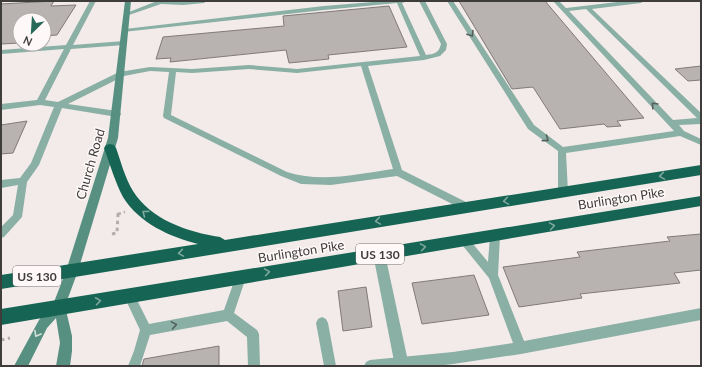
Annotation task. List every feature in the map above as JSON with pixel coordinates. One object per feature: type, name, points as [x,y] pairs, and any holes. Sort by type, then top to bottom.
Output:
[{"type":"highway","points":[[110,148],[128,194],[137,207],[148,216],[167,227],[202,241],[233,245]]},
{"type":"highway","name":"Burlington Pike","points":[[1,282],[701,170]]},
{"type":"highway","name":"Burlington Pike","points":[[1,317],[59,306],[129,296],[701,201]]},
{"type":"main road","name":"Church Road","points":[[59,306],[72,271],[114,138],[122,74],[128,1]]},
{"type":"main road","points":[[21,366],[43,324],[59,306],[66,327],[63,366]]},
{"type":"street","points":[[378,254],[401,365]]},
{"type":"lane","points":[[40,102],[93,1]]},
{"type":"lane","points":[[127,14],[160,2],[204,1]]},
{"type":"lane","points":[[125,31],[324,8],[405,1]]},
{"type":"lane","points":[[1,234],[18,217],[23,181],[35,165],[60,105],[122,74],[150,69],[192,71],[249,67],[297,71],[364,65],[438,55],[443,50],[444,44],[422,1]]},
{"type":"lane","points":[[450,1],[531,127],[562,150],[681,133]]},
{"type":"lane","points":[[556,1],[681,133],[701,142]]},
{"type":"lane","points":[[564,10],[641,1]]},
{"type":"lane","points":[[399,2],[424,58]]},
{"type":"lane","points":[[587,7],[701,118]]},
{"type":"lane","points":[[1,52],[124,43]]},
{"type":"lane","points":[[364,65],[398,172]]},
{"type":"lane","points":[[173,70],[167,116],[284,174],[301,180],[331,181],[398,172],[467,207]]},
{"type":"lane","points":[[1,107],[40,102],[117,114]]},
{"type":"lane","points":[[672,123],[701,121]]},
{"type":"lane","points":[[562,150],[563,192]]},
{"type":"lane","points":[[1,184],[23,181]]},
{"type":"lane","points":[[493,275],[495,236]]},
{"type":"lane","points":[[464,241],[493,275],[521,348]]},
{"type":"lane","points":[[228,315],[241,277]]},
{"type":"lane","points":[[129,296],[146,330],[140,352],[134,366]]},
{"type":"lane","points":[[370,366],[401,365],[521,348],[701,314]]},
{"type":"lane","points":[[146,330],[228,315],[253,334],[254,366]]},
{"type":"lane","points":[[322,323],[330,366]]},
{"type":"path","points":[[112,234],[117,233],[118,214],[126,211]]},
{"type":"path","points":[[1,340],[10,338]]},
{"type":"building","points":[[54,1],[51,6],[76,5],[57,35],[52,35],[52,12],[12,12],[12,43],[1,44],[1,4]]},
{"type":"building","points":[[459,1],[545,1],[644,118],[617,121],[621,126],[607,127],[604,124],[560,129],[533,87],[512,89]]},
{"type":"building","points":[[389,6],[407,47],[328,55],[329,59],[289,63],[286,50],[170,62],[171,58],[156,59],[163,37],[284,26],[283,16]]},
{"type":"building","points":[[701,66],[701,80],[688,81],[675,69]]},
{"type":"building","points":[[27,121],[13,153],[1,154],[1,125]]},
{"type":"building","points":[[701,234],[701,270],[674,273],[680,283],[580,294],[582,298],[519,307],[503,267],[580,257],[577,252],[670,241],[667,237]]},
{"type":"building","points":[[474,275],[489,315],[422,324],[412,283]]},
{"type":"building","points":[[366,287],[372,327],[343,331],[338,291]]},
{"type":"building","points":[[219,346],[219,366],[142,366],[144,359]]}]
